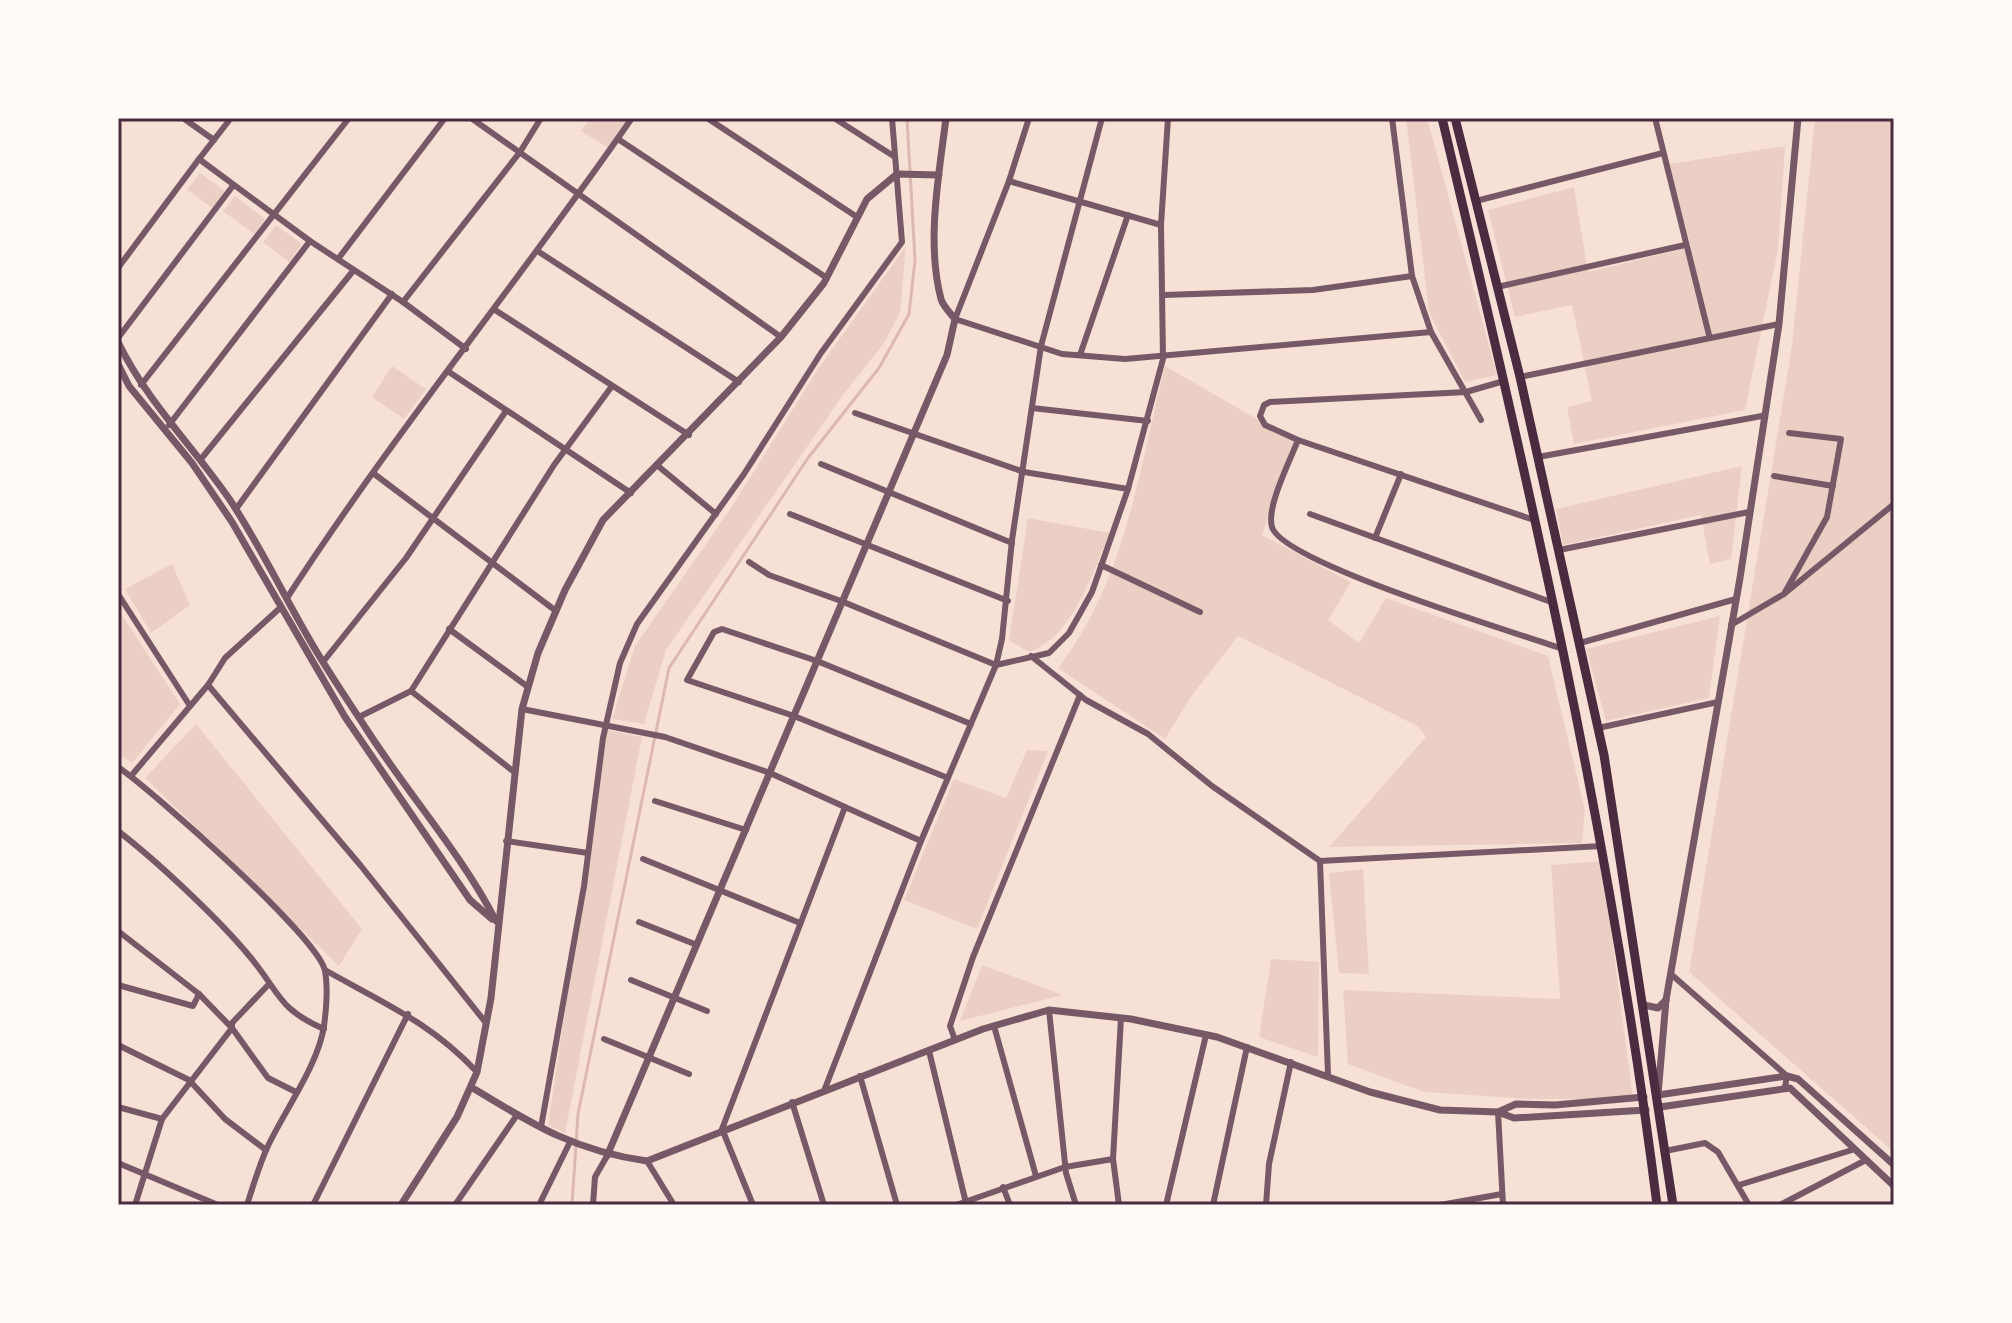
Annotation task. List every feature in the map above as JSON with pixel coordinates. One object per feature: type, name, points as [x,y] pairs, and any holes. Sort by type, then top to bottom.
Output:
[{"type":"main road","points":[[1442,118],[1563,649],[1602,846],[1646,1110],[1657,1205]]},
{"type":"main road","points":[[1455,118],[1520,377],[1598,728],[1644,1005],[1673,1205]]},
{"type":"main road","points":[[1644,1097],[1658,1095]]},
{"type":"main road","points":[[1646,1110],[1660,1107]]},
{"type":"street","points":[[183,118],[214,140]]},
{"type":"street","points":[[118,268],[231,118]]},
{"type":"street","points":[[141,385],[349,118]]},
{"type":"street","points":[[338,259],[445,118]]},
{"type":"street","points":[[471,118],[781,337]]},
{"type":"street","points":[[403,302],[520,152],[541,118]]},
{"type":"street","points":[[131,776],[208,685],[225,658],[280,608],[373,473],[539,252],[632,118]]},
{"type":"street","points":[[707,118],[857,217]]},
{"type":"street","points":[[834,118],[895,157]]},
{"type":"street","points":[[541,1127],[588,853],[606,726],[620,663],[637,624],[716,514],[821,353],[902,242],[900,174],[895,157],[892,118]]},
{"type":"street","points":[[946,118],[939,175],[936,247],[941,301],[955,319],[1080,355],[1163,359],[1431,332]]},
{"type":"street","points":[[593,1205],[595,1177],[607,1156],[947,355],[955,319],[1009,181],[1029,118]]},
{"type":"street","points":[[824,1091],[921,841],[996,665],[1008,601],[1012,543],[1041,346],[1102,118]]},
{"type":"street","points":[[749,562],[769,575],[996,665],[1049,653],[1069,633],[1101,565],[1128,489],[1163,359],[1161,225],[1168,118]]},
{"type":"street","points":[[1392,118],[1412,276],[1431,332],[1481,420]]},
{"type":"street","points":[[1655,118],[1709,335]]},
{"type":"street","points":[[1798,118],[1789,249],[1779,324],[1762,416],[1736,599],[1666,1000],[1658,1095],[1787,1076],[1798,1079],[1894,1165]]},
{"type":"street","points":[[618,139],[827,278]]},
{"type":"street","points":[[1476,201],[1663,153]]},
{"type":"street","points":[[199,159],[232,187],[353,271],[392,294],[466,349]]},
{"type":"street","points":[[401,1205],[457,1117],[477,1072],[486,1023],[522,709],[556,611],[603,520],[781,337],[827,278],[867,199],[900,174],[939,175]]},
{"type":"street","points":[[1009,181],[1161,225]]},
{"type":"street","points":[[232,187],[118,340],[141,385],[169,425],[201,459],[236,509],[323,662],[482,895],[497,923]]},
{"type":"street","points":[[1080,355],[1128,215]]},
{"type":"street","points":[[169,425],[310,241]]},
{"type":"street","points":[[1497,287],[1685,245]]},
{"type":"street","points":[[539,252],[739,382]]},
{"type":"street","points":[[194,465],[353,271]]},
{"type":"street","points":[[1164,295],[1313,290],[1412,276]]},
{"type":"street","points":[[236,509],[392,294]]},
{"type":"street","points":[[495,310],[689,435]]},
{"type":"street","points":[[1534,520],[1298,440],[1261,421],[1261,410],[1270,402],[1466,392],[1709,335],[1779,324]]},
{"type":"street","points":[[118,364],[160,427],[194,465],[232,522],[345,717],[470,900],[497,923]]},
{"type":"street","points":[[449,372],[631,493]]},
{"type":"street","points":[[359,717],[411,691],[564,450],[612,386]]},
{"type":"street","points":[[1032,408],[1148,421]]},
{"type":"street","points":[[323,662],[433,518],[506,411]]},
{"type":"street","points":[[855,413],[913,430],[1024,472],[1128,489]]},
{"type":"street","points":[[1538,457],[1762,416]]},
{"type":"street","points":[[1784,594],[1827,517],[1841,439],[1789,433]]},
{"type":"street","points":[[1298,440],[1270,514],[1276,536],[1290,548],[1391,590],[1563,649]]},
{"type":"street","points":[[821,464],[1012,543]]},
{"type":"street","points":[[658,466],[716,514]]},
{"type":"street","points":[[373,473],[556,611]]},
{"type":"street","points":[[1375,538],[1401,474]]},
{"type":"street","points":[[1774,476],[1833,486]]},
{"type":"street","points":[[1731,625],[1784,594],[1894,504]]},
{"type":"street","points":[[1559,550],[1749,512]]},
{"type":"street","points":[[790,514],[1008,601]]},
{"type":"street","points":[[1310,514],[1551,602]]},
{"type":"street","points":[[1101,565],[1200,612]]},
{"type":"street","points":[[118,594],[190,706]]},
{"type":"street","points":[[1580,643],[1736,599]]},
{"type":"street","points":[[449,629],[528,687]]},
{"type":"street","points":[[948,778],[794,716],[687,680],[719,629],[817,661],[971,724]]},
{"type":"street","points":[[1031,656],[1080,695],[1148,734],[1212,786],[1320,861],[1602,846]]},
{"type":"street","points":[[208,685],[361,866],[486,1023]]},
{"type":"street","points":[[411,691],[513,771]]},
{"type":"street","points":[[955,1040],[950,1026],[973,957],[1080,695]]},
{"type":"street","points":[[1598,728],[1718,702]]},
{"type":"street","points":[[522,709],[665,737],[770,773],[921,841]]},
{"type":"street","points":[[118,767],[235,868],[312,950],[325,970],[408,1014],[451,1044],[477,1072]]},
{"type":"street","points":[[655,801],[746,830]]},
{"type":"street","points":[[753,1205],[722,1129],[845,807]]},
{"type":"street","points":[[118,831],[252,959],[297,1017],[324,1029]]},
{"type":"street","points":[[506,841],[588,853]]},
{"type":"street","points":[[643,859],[721,888],[800,923]]},
{"type":"street","points":[[1320,861],[1328,1075]]},
{"type":"street","points":[[639,922],[697,945]]},
{"type":"street","points":[[118,931],[199,994],[232,1028],[268,1078],[296,1092]]},
{"type":"street","points":[[247,1205],[266,1150],[324,1029],[325,970]]},
{"type":"street","points":[[1672,975],[1787,1076]]},
{"type":"street","points":[[631,980],[707,1011]]},
{"type":"street","points":[[135,1205],[162,1119],[232,1028],[232,1023],[269,984]]},
{"type":"street","points":[[118,985],[193,1006],[199,994]]},
{"type":"street","points":[[1644,1005],[1658,1008],[1666,1000]]},
{"type":"street","points":[[1049,1010],[1065,1167],[1076,1205]]},
{"type":"street","points":[[471,1087],[569,1144],[607,1156],[647,1161],[955,1040],[1049,1010],[1121,1018],[1206,1035],[1291,1062],[1370,1092],[1440,1110],[1498,1112],[1514,1118],[1646,1110]]},
{"type":"street","points":[[313,1205],[408,1014]]},
{"type":"street","points":[[1119,1205],[1113,1159],[1121,1018]]},
{"type":"street","points":[[994,1026],[1036,1176]]},
{"type":"street","points":[[1166,1205],[1206,1035]]},
{"type":"street","points":[[604,1039],[689,1074]]},
{"type":"street","points":[[118,1045],[189,1080],[225,1119],[266,1150]]},
{"type":"street","points":[[1213,1205],[1247,1047]]},
{"type":"street","points":[[929,1051],[966,1203]]},
{"type":"street","points":[[1266,1205],[1269,1164],[1291,1062]]},
{"type":"street","points":[[860,1076],[897,1205]]},
{"type":"street","points":[[1785,1087],[1787,1076]]},
{"type":"street","points":[[1660,1107],[1785,1087]]},
{"type":"street","points":[[1785,1087],[1894,1186]]},
{"type":"street","points":[[1498,1112],[1516,1104],[1555,1105],[1644,1097]]},
{"type":"street","points":[[792,1102],[824,1205]]},
{"type":"street","points":[[118,1107],[162,1119]]},
{"type":"street","points":[[1498,1112],[1503,1205]]},
{"type":"street","points":[[455,1205],[517,1115]]},
{"type":"street","points":[[1665,1151],[1705,1143],[1718,1152],[1749,1205]]},
{"type":"street","points":[[539,1205],[569,1144]]},
{"type":"street","points":[[1739,1185],[1852,1150]]},
{"type":"street","points":[[956,1205],[1065,1167],[1113,1159]]},
{"type":"street","points":[[647,1161],[674,1205]]},
{"type":"street","points":[[1780,1205],[1864,1161]]},
{"type":"street","points":[[118,1163],[146,1172],[218,1205]]},
{"type":"street","points":[[1003,1187],[1010,1205]]},
{"type":"street","points":[[1440,1205],[1502,1194]]},
{"type":"shaded area","points":[[590,118],[630,118],[610,149],[581,131]]},
{"type":"shaded area","points":[[1406,118],[1427,118],[1497,375],[1465,382],[1429,312]]},
{"type":"shaded area","points":[[1815,118],[1894,118],[1894,1152],[1689,972],[1792,345]]},
{"type":"shaded area","points":[[1785,146],[1778,249],[1745,410],[1574,444],[1567,407],[1592,401],[1572,305],[1515,317],[1488,210],[1574,187],[1588,272],[1691,247],[1669,164]]},
{"type":"shaded area","points":[[200,173],[225,191],[212,208],[187,190]]},
{"type":"shaded area","points":[[235,196],[265,219],[254,234],[223,211]]},
{"type":"shaded area","points":[[276,225],[302,244],[289,262],[263,242]]},
{"type":"shaded area","points":[[906,246],[900,313],[884,343],[843,395],[666,650],[644,724],[612,719],[635,646],[731,508],[818,369]]},
{"type":"shaded area","points":[[392,366],[426,389],[404,419],[372,397]]},
{"type":"shaded area","points":[[1165,366],[1295,441],[1262,535],[1351,582],[1328,620],[1359,643],[1386,598],[1548,656],[1585,810],[1582,843],[1329,847],[1426,737],[1419,727],[1238,636],[1190,698],[1165,739],[1058,668],[1081,635],[1114,562],[1127,524]]},
{"type":"shaded area","points":[[1742,466],[1731,559],[1710,564],[1701,515],[1563,545],[1556,509]]},
{"type":"shaded area","points":[[1028,518],[1110,533],[1080,602],[1058,633],[1029,652],[1009,640]]},
{"type":"shaded area","points":[[172,564],[190,605],[151,633],[125,589]]},
{"type":"shaded area","points":[[118,609],[180,704],[132,763],[118,753]]},
{"type":"shaded area","points":[[1720,616],[1709,698],[1606,721],[1586,649]]},
{"type":"shaded area","points":[[196,724],[362,929],[339,966],[145,778]]},
{"type":"shaded area","points":[[607,730],[642,737],[565,1133],[548,1125]]},
{"type":"shaded area","points":[[1027,750],[1048,751],[977,929],[904,900],[954,779],[1006,798]]},
{"type":"shaded area","points":[[1602,861],[1633,1099],[1530,1099],[1424,1092],[1348,1064],[1343,990],[1560,999],[1551,865]]},
{"type":"shaded area","points":[[1363,869],[1369,974],[1339,973],[1329,873]]},
{"type":"shaded area","points":[[1271,959],[1319,962],[1318,1057],[1259,1037]]},
{"type":"shaded area","points":[[982,965],[1063,995],[960,1021]]},
{"type":"waterway","points":[[572,1205],[578,1114],[669,668],[808,458],[879,368],[909,314],[915,260],[907,118]]}]
